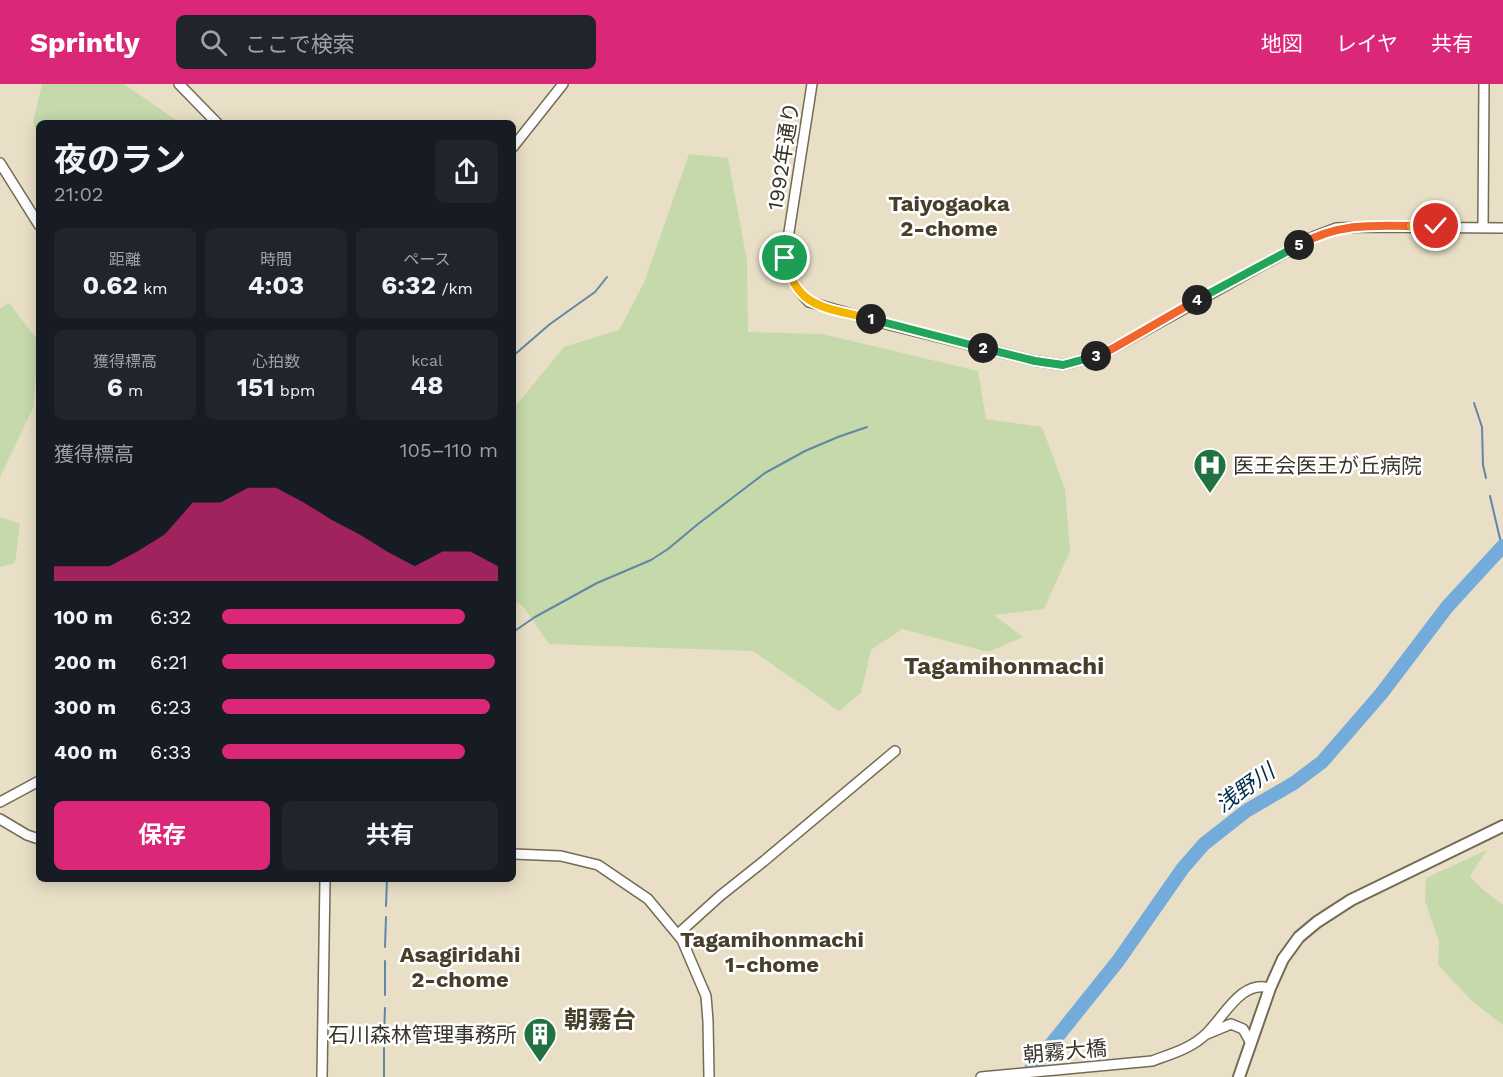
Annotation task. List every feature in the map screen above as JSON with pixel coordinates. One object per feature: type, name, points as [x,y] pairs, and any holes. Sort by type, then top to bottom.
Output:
[{"type":"main road","points":[[1239,1077],[1270,988],[1283,959],[1299,937],[1317,922],[1361,895],[1503,826]]},
{"type":"street","points":[[179,84],[214,120]]},
{"type":"street","points":[[516,143],[563,84]]},
{"type":"street","name":"1992年通り","points":[[812,84],[785,258],[789,276],[800,293],[809,302],[1035,361],[1063,365],[1112,349],[1315,236],[1336,228],[1389,226],[1503,228]]},
{"type":"street","points":[[1483,227],[1484,84]]},
{"type":"street","points":[[0,163],[36,220]]},
{"type":"street","points":[[678,934],[720,896],[895,751]]},
{"type":"street","points":[[0,802],[36,783]]},
{"type":"street","points":[[0,819],[36,838]]},
{"type":"street","points":[[516,854],[561,856],[598,865],[648,899],[678,934],[706,996],[709,1077]]},
{"type":"street","points":[[322,1077],[324,882]]},
{"type":"street","points":[[1206,1034],[1220,1016],[1250,988],[1261,985],[1270,988]]},
{"type":"street","points":[[1206,1034],[1231,1024],[1243,1029],[1251,1043]]},
{"type":"street","name":"朝霧大橋","points":[[981,1077],[1152,1060],[1178,1052],[1206,1034]]},
{"type":"green space","points":[[42,84],[124,84],[176,120],[36,120],[36,132],[33,122]]},
{"type":"green space","points":[[689,154],[728,158],[747,261],[748,332],[822,334],[978,371],[986,419],[1042,427],[1065,489],[1070,551],[1044,609],[994,615],[1023,637],[988,652],[902,629],[871,650],[861,693],[839,711],[753,651],[549,644],[522,605],[516,602],[516,405],[564,347],[619,330],[644,283]]},
{"type":"green space","points":[[9,303],[36,338],[36,375],[33,408],[0,477],[0,309]]},
{"type":"green space","points":[[0,517],[20,524],[15,563],[0,567]]},
{"type":"green space","points":[[1487,850],[1470,876],[1503,905],[1503,1025],[1473,1002],[1438,965],[1439,942],[1425,901],[1426,878]]},
{"type":"waterway","points":[[516,353],[550,324],[595,292],[607,277]]},
{"type":"waterway","points":[[1474,403],[1482,427],[1483,465],[1486,478]]},
{"type":"waterway","points":[[516,630],[597,583],[651,560],[765,473],[805,451],[867,427]]},
{"type":"waterway","points":[[1490,496],[1503,544]]},
{"type":"waterway","name":"浅野川","points":[[1025,1077],[1118,961],[1183,868],[1204,844],[1246,811],[1294,783],[1322,762],[1381,694],[1447,607],[1503,546]]},
{"type":"waterway","points":[[386,906],[387,882]]},
{"type":"waterway","points":[[385,947],[386,917]]},
{"type":"waterway","points":[[385,961],[385,995]]},
{"type":"waterway","points":[[384,1037],[385,1008]]},
{"type":"waterway","points":[[384,1048],[384,1077]]},
{"type":"place","name":"医王会医王が丘病院","points":[[1210,494]]},
{"type":"place","name":"石川森林管理事務所","points":[[540,1063]]},
{"type":"district","name":"Taiyogaoka 2-chome","points":[[949,216]]},
{"type":"district","name":"Tagamihonmachi","points":[[1004,666]]},
{"type":"district","name":"Tagamihonmachi 1-chome","points":[[772,952]]},
{"type":"district","name":"Asagiridahi 2-chome","points":[[460,966]]},
{"type":"district","name":"朝霧台","points":[[600,1020]]},
{"type":"route","points":[[785,258],[789,276],[809,302],[1035,361],[1063,365],[1112,349],[1315,236],[1336,228],[1436,226]]}]
